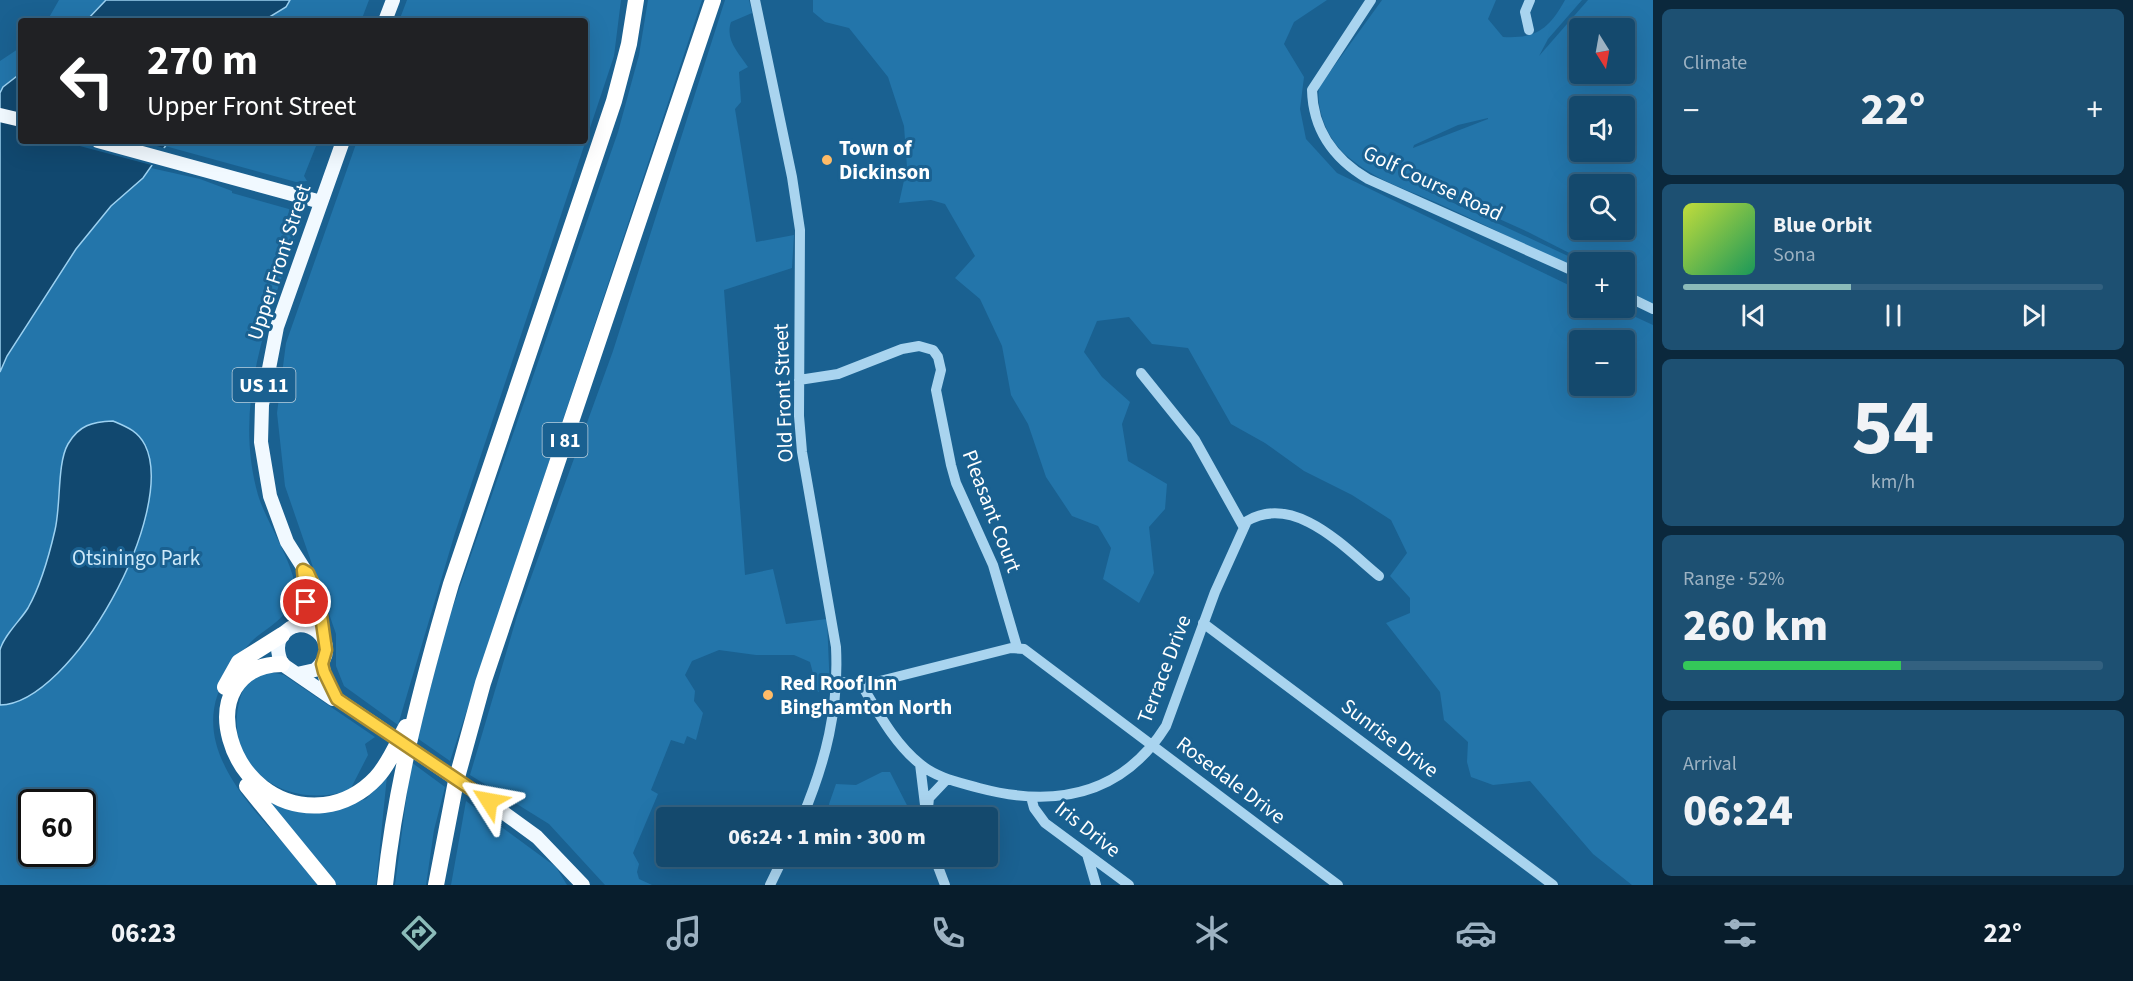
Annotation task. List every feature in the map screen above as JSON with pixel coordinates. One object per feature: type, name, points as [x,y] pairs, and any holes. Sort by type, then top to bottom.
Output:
[{"type":"highway","points":[[385,885],[389,849],[417,705],[451,584],[615,101],[629,44],[636,0]]},
{"type":"highway","name":"I 81","points":[[437,885],[456,781],[483,683],[713,0]]},
{"type":"highway","points":[[289,631],[248,654],[239,662],[227,681],[220,708],[223,746],[239,777],[328,885]]},
{"type":"highway","points":[[282,664],[259,666],[246,674],[231,695],[228,713],[232,746],[240,765],[268,793],[291,803],[329,804],[365,788],[382,770],[417,705]]},
{"type":"main road","points":[[386,18],[393,0]]},
{"type":"main road","points":[[0,115],[18,119]]},
{"type":"main road","points":[[109,144],[321,202]]},
{"type":"main road","name":"Upper Front Street","points":[[282,664],[278,648],[303,615],[306,602],[303,570],[280,527],[270,496],[261,442],[262,405],[278,327],[342,144]]},
{"type":"main road","name":"Upper Front Street","points":[[303,570],[308,573],[318,595],[322,636],[326,650],[322,664],[326,680],[337,699]]},
{"type":"main road","points":[[289,631],[310,627],[322,636]]},
{"type":"main road","points":[[282,664],[475,792],[537,837],[583,885]]},
{"type":"main road","points":[[297,674],[311,673],[322,664]]},
{"type":"street","name":"Old Front Street","points":[[755,0],[792,177],[800,230],[799,380],[802,452],[834,627],[837,682],[834,720],[826,754],[806,807]]},
{"type":"street","name":"Golf Course Road","points":[[1371,0],[1312,90],[1316,122],[1327,143],[1368,179],[1569,269]]},
{"type":"street","points":[[1529,30],[1525,12],[1530,0]]},
{"type":"street","points":[[1635,300],[1653,309]]},
{"type":"street","name":"Pleasant Court","points":[[799,380],[838,374],[902,349],[920,346],[933,350],[938,357],[941,370],[936,390],[951,465],[960,493],[993,565],[1017,647]]},
{"type":"street","points":[[1141,373],[1195,440],[1243,526],[1255,516],[1269,513],[1301,519],[1332,537],[1379,576]]},
{"type":"street","name":"Terrace Drive","points":[[861,684],[888,729],[920,764],[947,779],[991,791],[1031,797],[1056,797],[1101,786],[1133,767],[1153,746],[1179,695],[1203,623],[1243,526]]},
{"type":"street","name":"Sunrise Drive","points":[[1203,623],[1553,885]]},
{"type":"street","points":[[837,682],[861,684],[1017,647]]},
{"type":"street","name":"Rosedale Drive","points":[[1017,647],[1024,649],[1338,885]]},
{"type":"street","points":[[920,764],[925,807]]},
{"type":"street","points":[[927,807],[929,798],[947,779]]},
{"type":"street","name":"Iris Drive","points":[[1031,797],[1040,818],[1129,885]]},
{"type":"street","points":[[1087,854],[1096,885]]},
{"type":"street","points":[[770,885],[779,867]]},
{"type":"street","points":[[938,867],[945,885]]},
{"type":"green space","points":[[59,0],[106,0],[89,18],[49,18]]},
{"type":"green space","points":[[290,0],[369,0],[362,18],[268,18],[286,7]]},
{"type":"green space","points":[[407,0],[621,0],[614,56],[588,134],[588,18],[400,18]]},
{"type":"green space","points":[[648,0],[702,0],[450,761],[417,738],[447,624],[618,132],[639,55]]},
{"type":"green space","points":[[725,0],[749,0],[752,13],[731,22],[730,35],[733,46],[748,67],[739,72],[741,102],[735,109],[756,242],[794,235],[792,268],[724,290],[745,575],[773,569],[786,624],[827,619],[830,691],[818,692],[810,662],[794,655],[756,655],[719,650],[692,661],[685,675],[695,691],[694,701],[703,713],[696,740],[687,736],[684,744],[671,740],[651,790],[658,794],[633,853],[639,864],[637,872],[639,879],[652,885],[605,885],[549,824],[470,775],[517,616],[613,351]]},
{"type":"green space","points":[[813,0],[1327,0],[1294,22],[1284,44],[1304,77],[1300,109],[1306,139],[1337,173],[1569,285],[1569,318],[1635,317],[1653,325],[1653,885],[1632,885],[1593,854],[1530,781],[1493,785],[1471,777],[1467,762],[1468,742],[1444,720],[1440,692],[1386,623],[1410,613],[1410,598],[1390,576],[1407,553],[1391,520],[1352,495],[1304,471],[1265,443],[1231,424],[1188,348],[1152,344],[1129,317],[1097,321],[1084,352],[1102,377],[1130,402],[1122,424],[1128,461],[1167,484],[1165,509],[1149,527],[1154,573],[1139,603],[1103,579],[1111,548],[1098,526],[1072,516],[1046,477],[1028,424],[1011,395],[1002,346],[980,299],[955,278],[975,256],[945,204],[931,200],[899,203],[907,167],[904,126],[888,77],[849,28],[825,22],[813,12]]},
{"type":"green space","points":[[1382,0],[1496,0],[1488,19],[1503,37],[1514,37],[1533,34],[1547,25],[1565,0],[1582,0],[1548,39],[1539,56],[1569,22],[1569,84],[1635,84],[1635,18],[1572,18],[1588,0],[1653,0],[1653,306],[1635,298],[1635,252],[1569,253],[1417,182],[1419,187],[1569,256],[1569,266],[1368,171],[1347,156],[1334,142],[1319,106],[1319,87]],"holes":[[[1488,119],[1413,148],[1414,145],[1458,125]]]},
{"type":"green space","points":[[18,49],[18,75],[3,87],[0,93],[0,61]]},
{"type":"green space","points":[[167,144],[317,144],[304,176],[307,181],[296,182],[165,146]]},
{"type":"green space","points":[[356,144],[585,144],[455,533],[398,725],[344,686],[336,666],[336,634],[285,486],[277,413],[286,343]]},
{"type":"green space","name":"Otsiningo Park","points":[[151,168],[200,179],[232,191],[232,193],[303,213],[302,224],[297,231],[275,296],[257,361],[249,427],[251,461],[258,495],[290,567],[295,588],[294,597],[286,612],[251,642],[232,668],[217,697],[213,724],[219,752],[231,778],[269,827],[309,871],[318,885],[0,885],[0,372],[7,356],[76,249],[111,206]]},
{"type":"green space","points":[[265,671],[284,675],[375,737],[365,744],[368,755],[350,790],[322,795],[296,793],[274,785],[256,771],[243,752],[237,729],[239,704],[249,677]]},
{"type":"green space","points":[[411,762],[445,787],[434,830],[426,885],[395,885]]},
{"type":"green space","points":[[882,772],[890,772],[908,807],[829,807],[836,784],[856,785]]},
{"type":"green space","points":[[387,776],[376,885],[335,885],[263,796],[329,810],[366,799]]},
{"type":"green space","points":[[466,801],[556,867],[567,885],[451,885]]},
{"type":"shaded area","points":[[106,0],[290,0],[286,7],[268,18],[89,18]]},
{"type":"shaded area","points":[[18,75],[18,144],[167,144],[143,178],[111,206],[76,249],[7,356],[0,372],[0,93],[3,87]]},
{"type":"shaded area","points":[[113,421],[132,430],[142,440],[151,475],[146,513],[133,556],[112,599],[86,640],[58,673],[28,696],[0,705],[0,650],[28,608],[44,570],[57,520],[62,462],[68,444],[87,426]]},
{"type":"pier","points":[[72,144],[150,144],[167,149],[155,166]]},
{"type":"place","name":"Town of Dickinson","points":[[827,160]]},
{"type":"place","name":"Red Roof Inn Binghamton North","points":[[768,695]]},
{"type":"route","points":[[306,602],[303,570],[308,573],[318,595],[322,615],[322,636],[326,650],[322,664],[326,680],[337,699],[489,801]]}]
